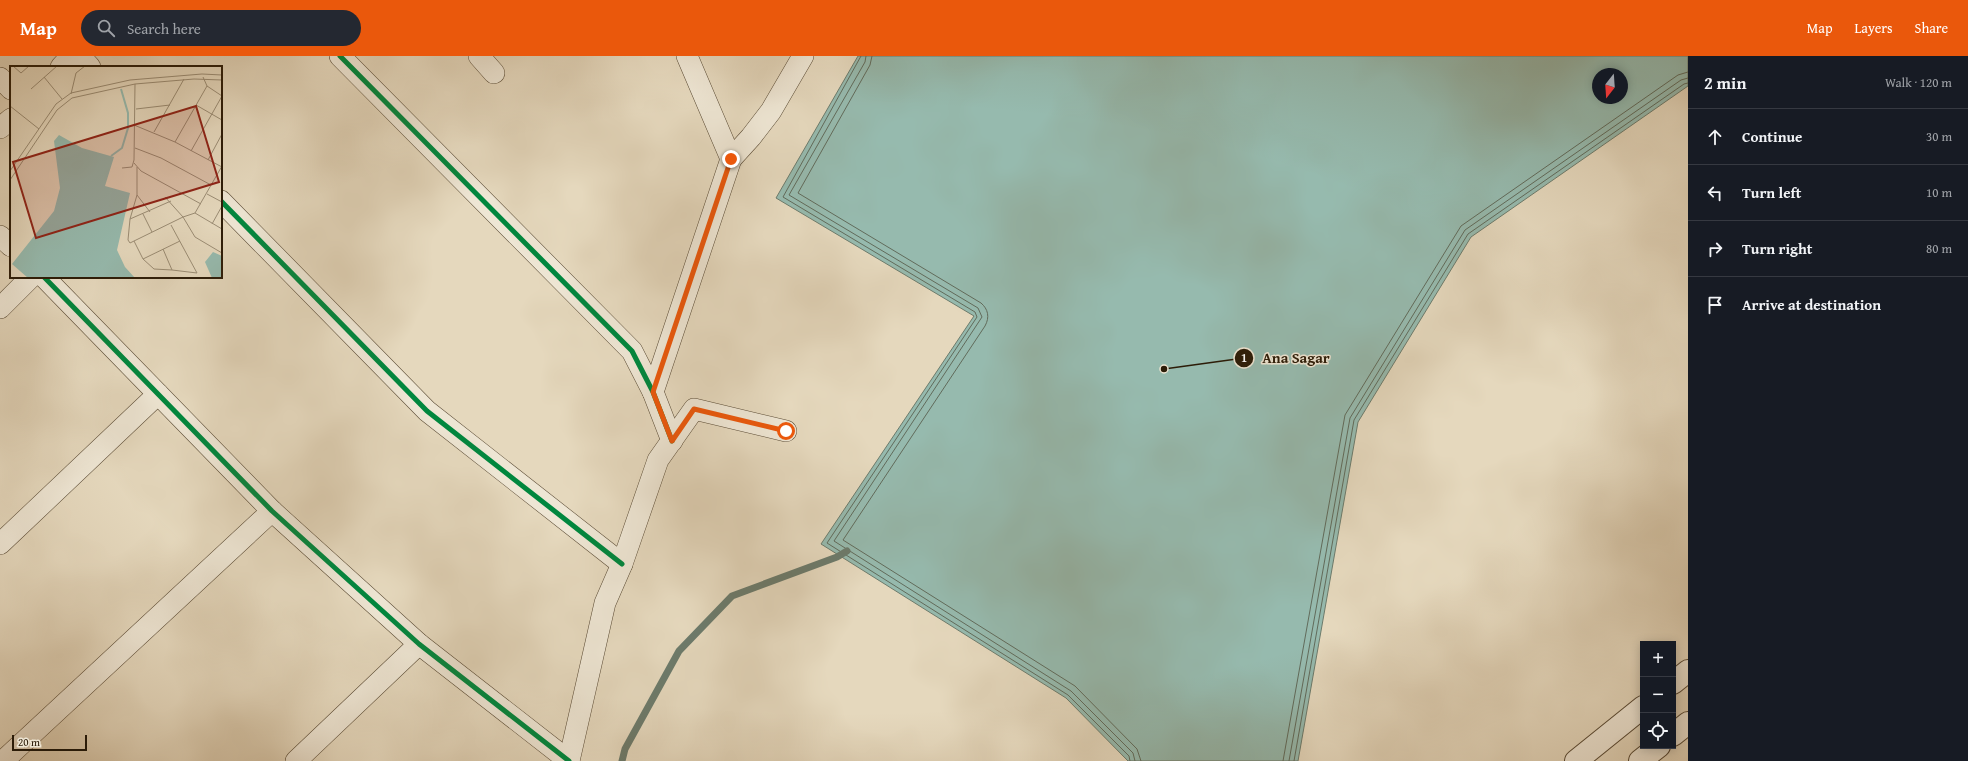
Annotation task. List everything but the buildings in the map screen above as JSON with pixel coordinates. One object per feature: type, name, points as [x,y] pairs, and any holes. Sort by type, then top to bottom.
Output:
[{"type":"street","points":[[62,66],[71,56]]},
{"type":"street","points":[[80,56],[89,66]]},
{"type":"street","points":[[340,56],[632,351],[653,392],[672,441]]},
{"type":"street","points":[[479,56],[494,73]]},
{"type":"street","points":[[687,56],[731,159]]},
{"type":"street","points":[[653,392],[731,159],[751,138],[771,111],[803,56]]},
{"type":"street","points":[[0,78],[10,88]]},
{"type":"street","points":[[0,128],[10,120]]},
{"type":"street","points":[[222,201],[427,411],[622,564]]},
{"type":"street","points":[[0,236],[10,245]]},
{"type":"street","points":[[0,308],[30,278]]},
{"type":"street","points":[[45,278],[272,511],[419,644],[569,761],[605,603],[622,564],[658,460],[694,409],[786,431]]},
{"type":"street","points":[[0,544],[158,394]]},
{"type":"street","points":[[3,761],[272,511]]},
{"type":"street","points":[[296,761],[419,644]]},
{"type":"street","points":[[1676,681],[1688,671]]},
{"type":"street","points":[[1576,761],[1640,709]]},
{"type":"street","points":[[1676,733],[1688,723]]},
{"type":"street","points":[[1640,761],[1655,749]]},
{"type":"water","points":[[858,56],[1688,56],[1688,86],[1471,237],[1358,422],[1298,761],[1128,761],[1066,698],[821,544],[974,316],[776,198]]},
{"type":"waterway","points":[[622,761],[625,749],[679,651],[732,596],[837,557],[847,551]]},
{"type":"cycle path","points":[[340,56],[632,351],[653,392],[672,441]]},
{"type":"cycle path","points":[[222,202],[427,411],[622,564]]},
{"type":"cycle path","points":[[45,278],[272,511],[419,644],[569,761]]},
{"type":"place","name":"Ana Sagar","points":[[1164,369]]},
{"type":"route","points":[[731,159],[653,392],[672,441],[694,409],[786,431]]}]
